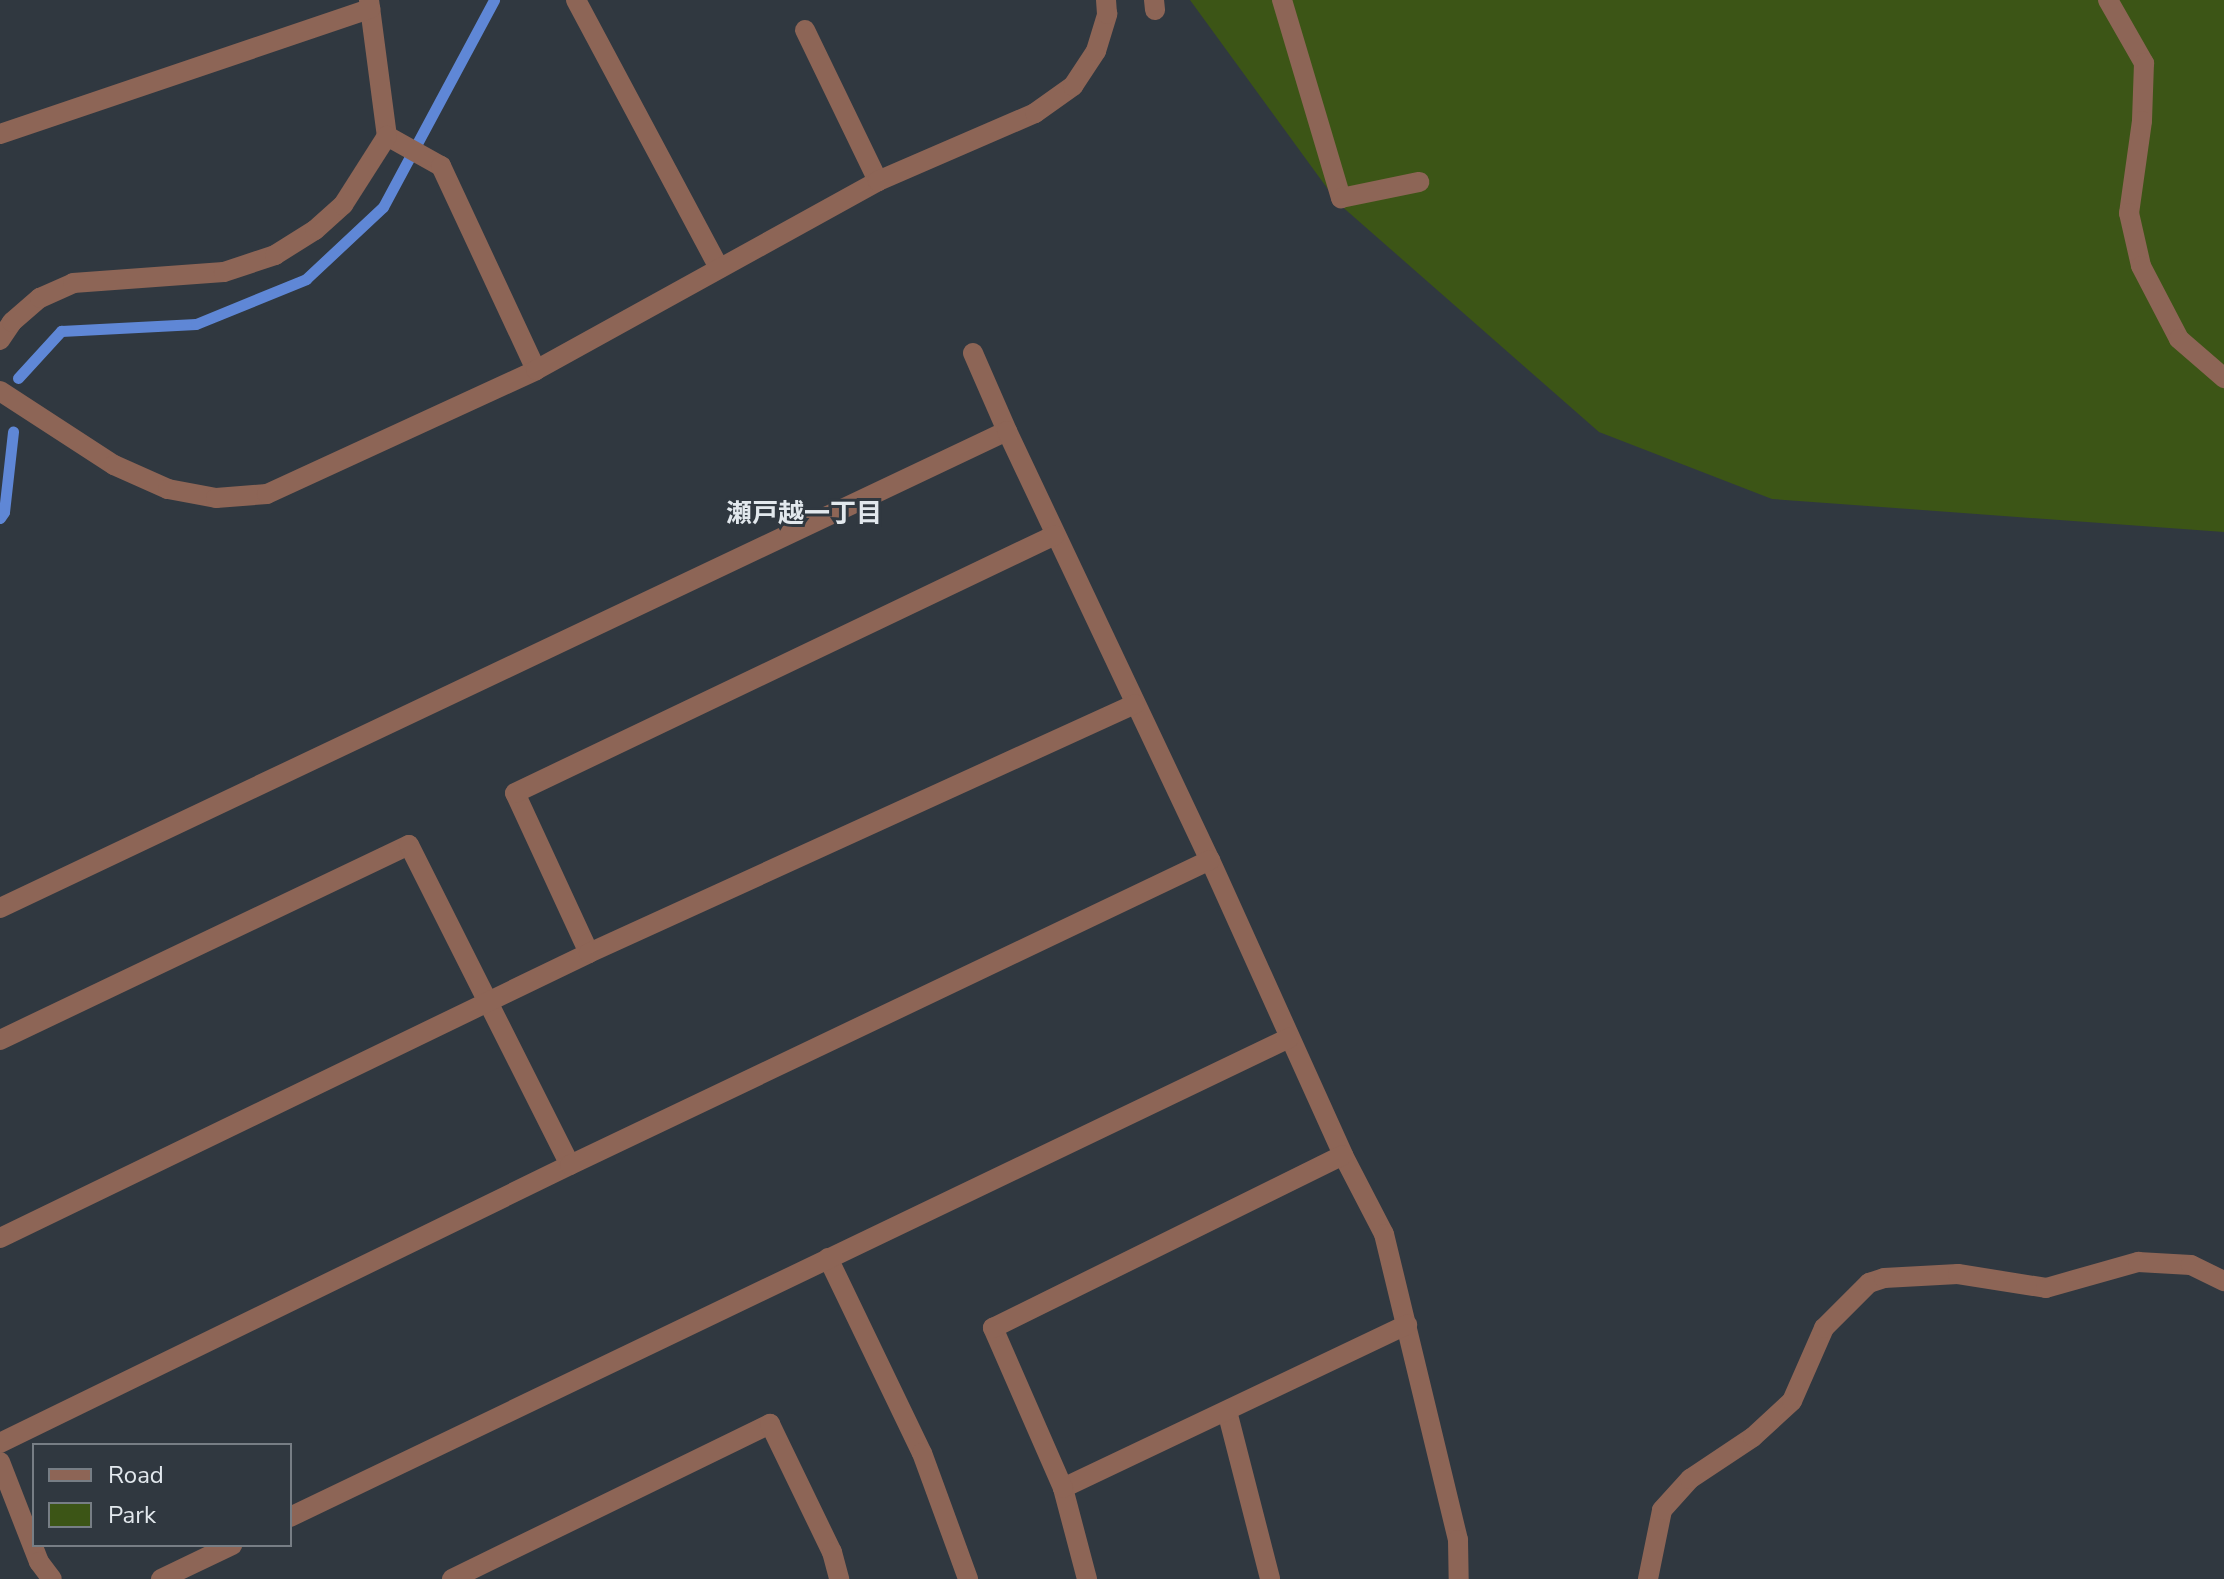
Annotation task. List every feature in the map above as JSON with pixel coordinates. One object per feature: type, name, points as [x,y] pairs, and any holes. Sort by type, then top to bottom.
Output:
[{"type":"street","points":[[576,0],[719,268]]},
{"type":"street","points":[[0,391],[114,465],[168,489],[216,498],[267,494],[536,370],[878,181],[1035,113],[1073,86],[1096,51],[1107,14],[1106,0]]},
{"type":"street","points":[[1282,0],[1341,198],[1419,182]]},
{"type":"street","points":[[2108,0],[2144,63],[2142,121],[2129,213],[2141,266],[2179,339],[2224,378]]},
{"type":"street","points":[[0,134],[369,4],[390,138],[343,205],[315,230],[275,255],[224,272],[73,283],[40,298],[12,322],[0,340]]},
{"type":"street","points":[[805,30],[878,181]]},
{"type":"street","points":[[390,138],[437,164],[469,221],[536,370]]},
{"type":"street","points":[[973,353],[1055,535],[1210,860],[1343,1155],[1384,1234],[1458,1540],[1459,1579]]},
{"type":"street","points":[[0,908],[1007,431]]},
{"type":"street","points":[[589,953],[515,793],[1055,535]]},
{"type":"street","points":[[0,1238],[589,953],[1135,704]]},
{"type":"street","points":[[0,1040],[409,845],[570,1165]]},
{"type":"street","points":[[0,1443],[570,1165],[1210,860]]},
{"type":"street","points":[[292,1516],[1289,1038]]},
{"type":"street","points":[[1087,1579],[1063,1488],[993,1328],[1343,1155]]},
{"type":"street","points":[[828,1258],[922,1453],[968,1579]]},
{"type":"street","points":[[1648,1579],[1662,1510],[1690,1479],[1753,1437],[1792,1401],[1824,1328],[1869,1283],[1884,1278],[1958,1274],[2046,1288],[2138,1262],[2191,1265],[2224,1281]]},
{"type":"street","points":[[1063,1488],[1407,1325]]},
{"type":"street","points":[[1227,1411],[1270,1579]]},
{"type":"street","points":[[452,1579],[770,1424],[832,1552],[839,1579]]},
{"type":"street","points":[[0,1462],[32,1544]]},
{"type":"street","points":[[33,1547],[39,1562],[52,1579]]},
{"type":"street","points":[[161,1579],[228,1547]]},
{"type":"green space","points":[[1190,0],[2224,0],[2224,532],[1772,499],[1599,432],[1338,203]]},
{"type":"waterway","points":[[18,378],[61,331],[196,324],[306,279],[383,207],[494,0]]},
{"type":"waterway","points":[[0,518],[4,512],[13,432]]},
{"type":"district","name":"瀬戸越一丁目","points":[[804,514]]}]
